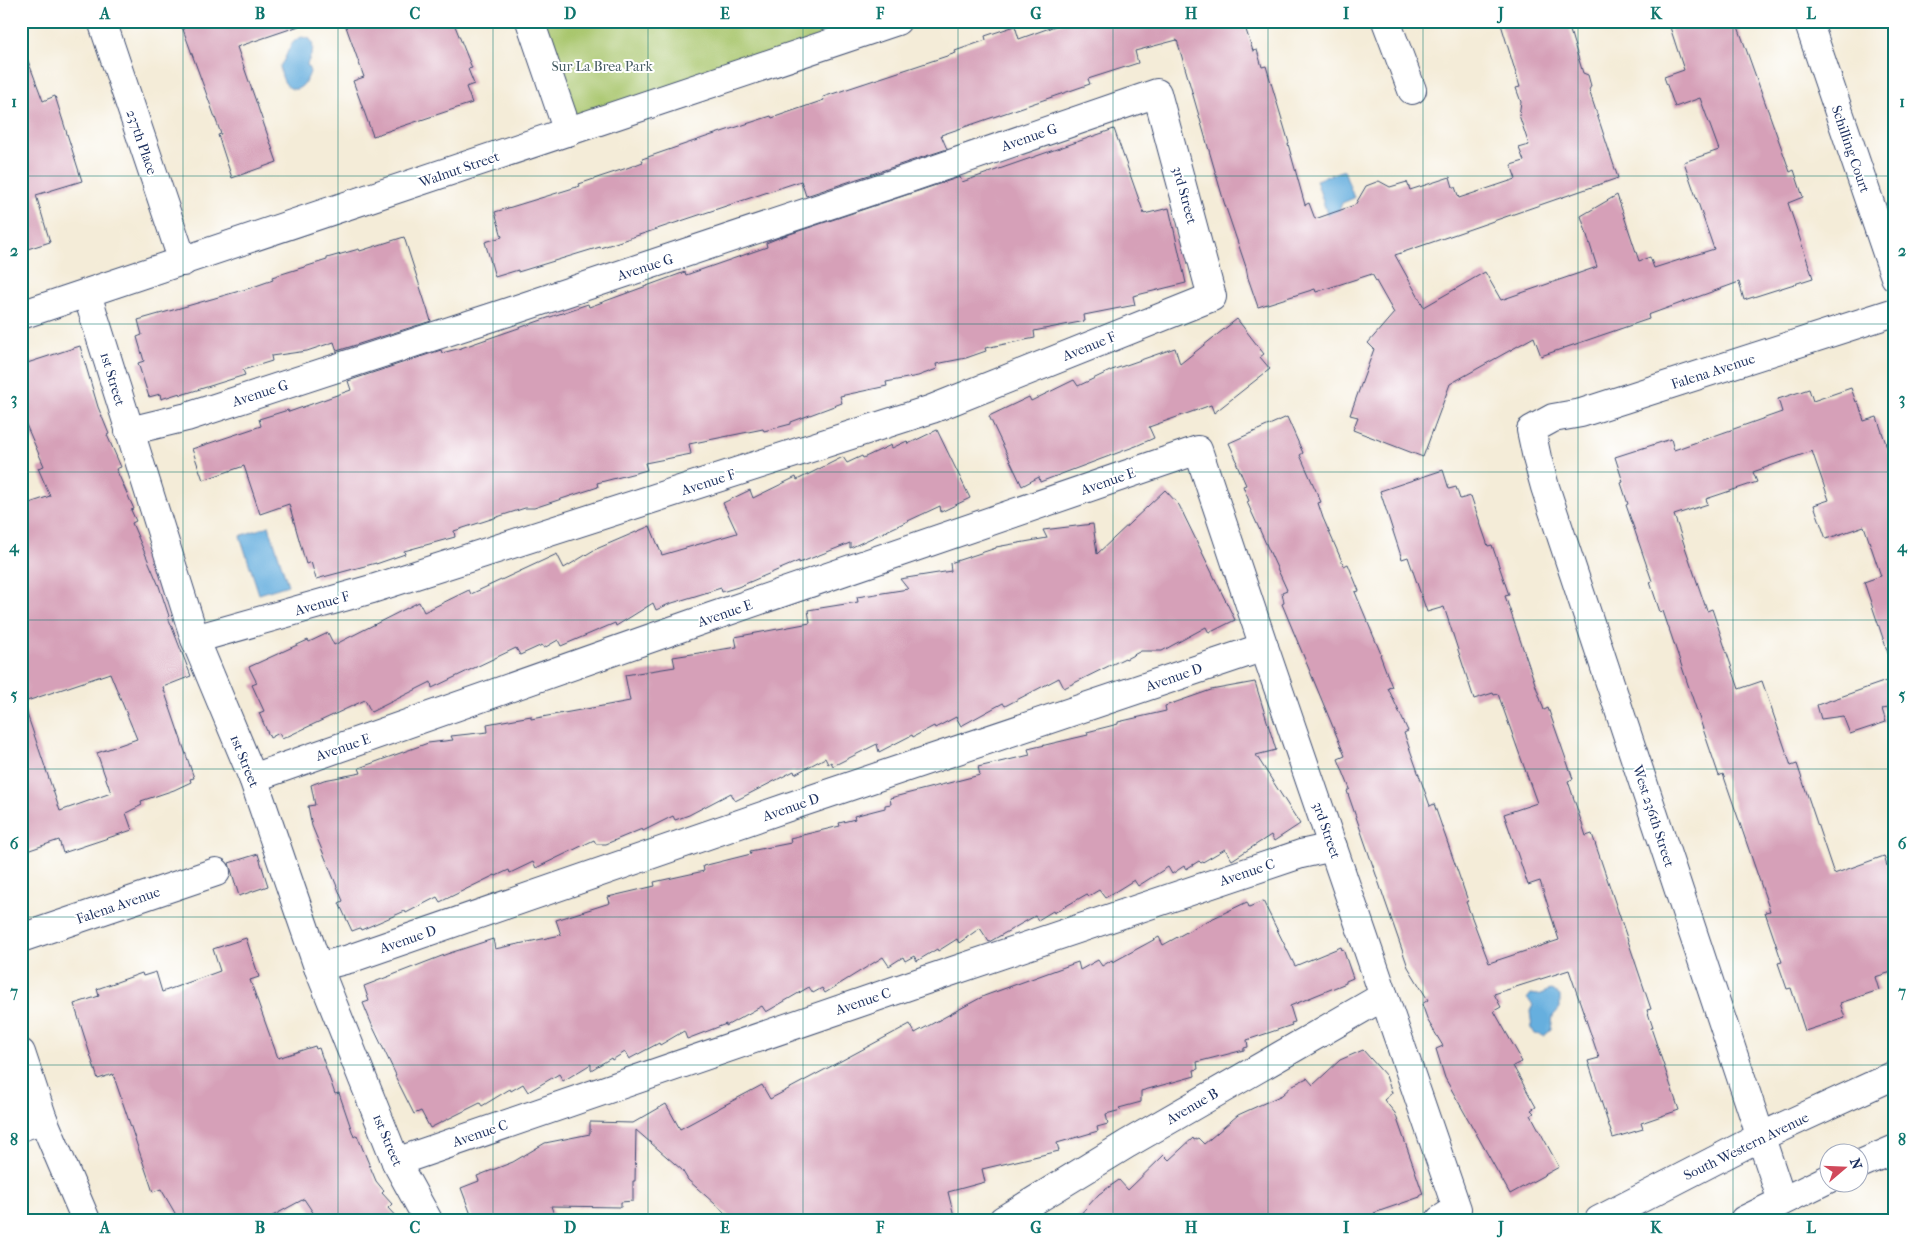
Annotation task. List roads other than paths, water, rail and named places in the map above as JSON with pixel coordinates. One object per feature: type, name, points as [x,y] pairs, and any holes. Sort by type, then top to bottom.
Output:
[{"type":"street","name":"237th Place","points":[[102,21],[183,262]]},
{"type":"street","points":[[530,21],[568,132]]},
{"type":"street","name":"Walnut Street","points":[[21,315],[897,21]]},
{"type":"street","points":[[1386,21],[1412,90]]},
{"type":"street","name":"Schilling Court","points":[[1808,21],[1895,277]]},
{"type":"street","name":"3rd Street","points":[[1158,93],[1212,297]]},
{"type":"street","name":"Avenue G","points":[[129,431],[187,417],[508,312],[1158,93]]},
{"type":"street","name":"1st Street","points":[[87,294],[195,640],[253,778],[318,967],[396,1162],[428,1220]]},
{"type":"street","name":"Avenue F","points":[[195,640],[372,589],[932,409],[1212,297]]},
{"type":"street","name":"Falena Avenue","points":[[1531,430],[1554,418],[1581,413],[1895,312]]},
{"type":"street","name":"West 236th Street","points":[[1531,430],[1545,487],[1782,1200]]},
{"type":"street","name":"3rd Street","points":[[1198,450],[1384,996],[1449,1215]]},
{"type":"street","name":"Avenue E","points":[[253,778],[711,617],[1198,450]]},
{"type":"street","name":"Avenue D","points":[[318,967],[350,959],[788,807],[1264,647]]},
{"type":"street","name":"Avenue C","points":[[396,1162],[1291,857],[1333,848]]},
{"type":"street","name":"Falena Avenue","points":[[21,938],[216,872]]},
{"type":"street","name":"Avenue B","points":[[1003,1220],[1127,1144],[1384,996]]},
{"type":"street","points":[[21,1053],[32,1123],[86,1220]]},
{"type":"street","name":"South Western Avenue","points":[[1599,1220],[1760,1137],[1895,1075]]},
{"type":"street","points":[[1868,1161],[1895,1149]]},
{"type":"street","points":[[1744,1220],[1818,1184]]},
{"type":"water","points":[[302,37],[310,39],[313,45],[307,64],[310,72],[302,86],[292,89],[284,82],[280,66],[291,45]]},
{"type":"water","points":[[1344,170],[1354,198],[1342,203],[1339,211],[1330,223],[1316,180]]},
{"type":"water","points":[[269,526],[288,585],[259,594],[240,536]]},
{"type":"water","points":[[1550,990],[1560,996],[1560,1008],[1553,1016],[1551,1030],[1544,1036],[1535,1034],[1532,1029],[1530,1011],[1533,1005],[1527,999],[1531,994],[1538,995]]},
{"type":"park label","name":"Sur La Brea Park","points":[[602,66]]}]
